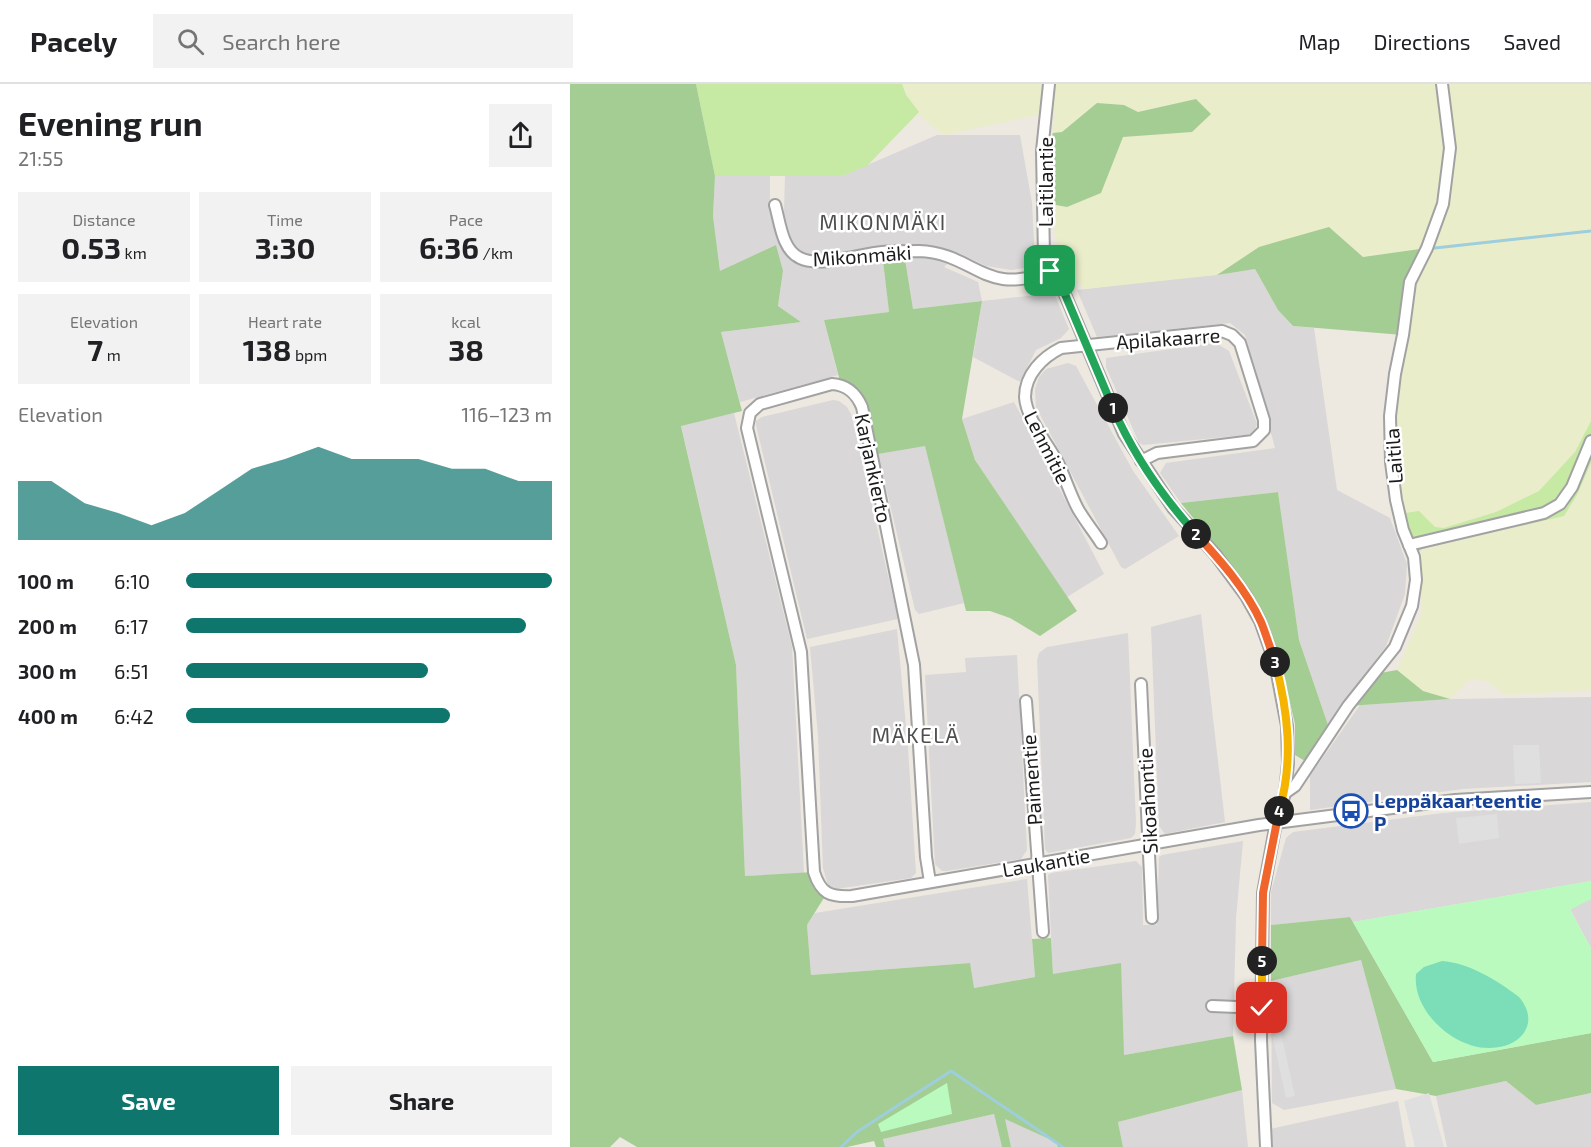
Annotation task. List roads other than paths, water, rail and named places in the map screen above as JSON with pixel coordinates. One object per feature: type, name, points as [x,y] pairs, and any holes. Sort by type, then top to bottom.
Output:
[{"type":"street","name":"Laitilantie","points":[[1049,84],[1042,161],[1044,256],[1050,271],[1064,292],[1124,434],[1173,508],[1215,554],[1246,596],[1260,621],[1275,663],[1287,726],[1288,764],[1285,793],[1276,823],[1263,893],[1262,1008],[1266,1147]]},
{"type":"street","name":"Laitila","points":[[1285,793],[1295,786],[1348,706],[1395,647],[1410,611],[1416,580],[1414,557],[1403,530],[1395,490],[1391,462],[1390,416],[1410,282],[1427,248],[1443,204],[1450,148],[1442,84]]},
{"type":"street","name":"Mikonmäki","points":[[775,205],[787,247],[801,259],[818,261],[883,252],[919,251],[942,253],[979,272],[1002,280],[1032,278],[1050,271]]},
{"type":"street","name":"Apilakaarre","points":[[1087,345],[1222,331],[1232,335],[1240,343],[1264,420],[1264,430],[1253,441],[1157,453],[1141,461]]},
{"type":"street","name":"Lehmitie","points":[[1087,345],[1061,348],[1047,355],[1035,368],[1025,397],[1028,410],[1058,464],[1079,509],[1101,543]]},
{"type":"street","name":"Karjankierto","points":[[818,885],[814,872],[801,652],[747,428],[750,413],[760,404],[832,384],[851,390],[859,399],[862,407],[906,623],[914,665],[926,857],[930,882]]},
{"type":"street","points":[[1409,545],[1544,513],[1560,504],[1572,487],[1591,441]]},
{"type":"street","name":"Sikoahontie","points":[[1141,684],[1152,918]]},
{"type":"street","name":"Paimentie","points":[[1026,701],[1042,932]]},
{"type":"street","name":"Laukantie","points":[[818,885],[827,893],[838,897],[852,896],[1276,823],[1455,800],[1591,792]]},
{"type":"street","points":[[1212,1006],[1262,1008]]},
{"type":"waterway","points":[[1435,248],[1591,231]]},
{"type":"waterway","points":[[841,1147],[857,1132],[951,1071],[1063,1147]]},
{"type":"place","name":"Leppäkaarteentie P","points":[[1351,811]]},
{"type":"district","name":"MIKONMÄKI","points":[[883,221]]},
{"type":"district","name":"MÄKELÄ","points":[[916,734]]}]
